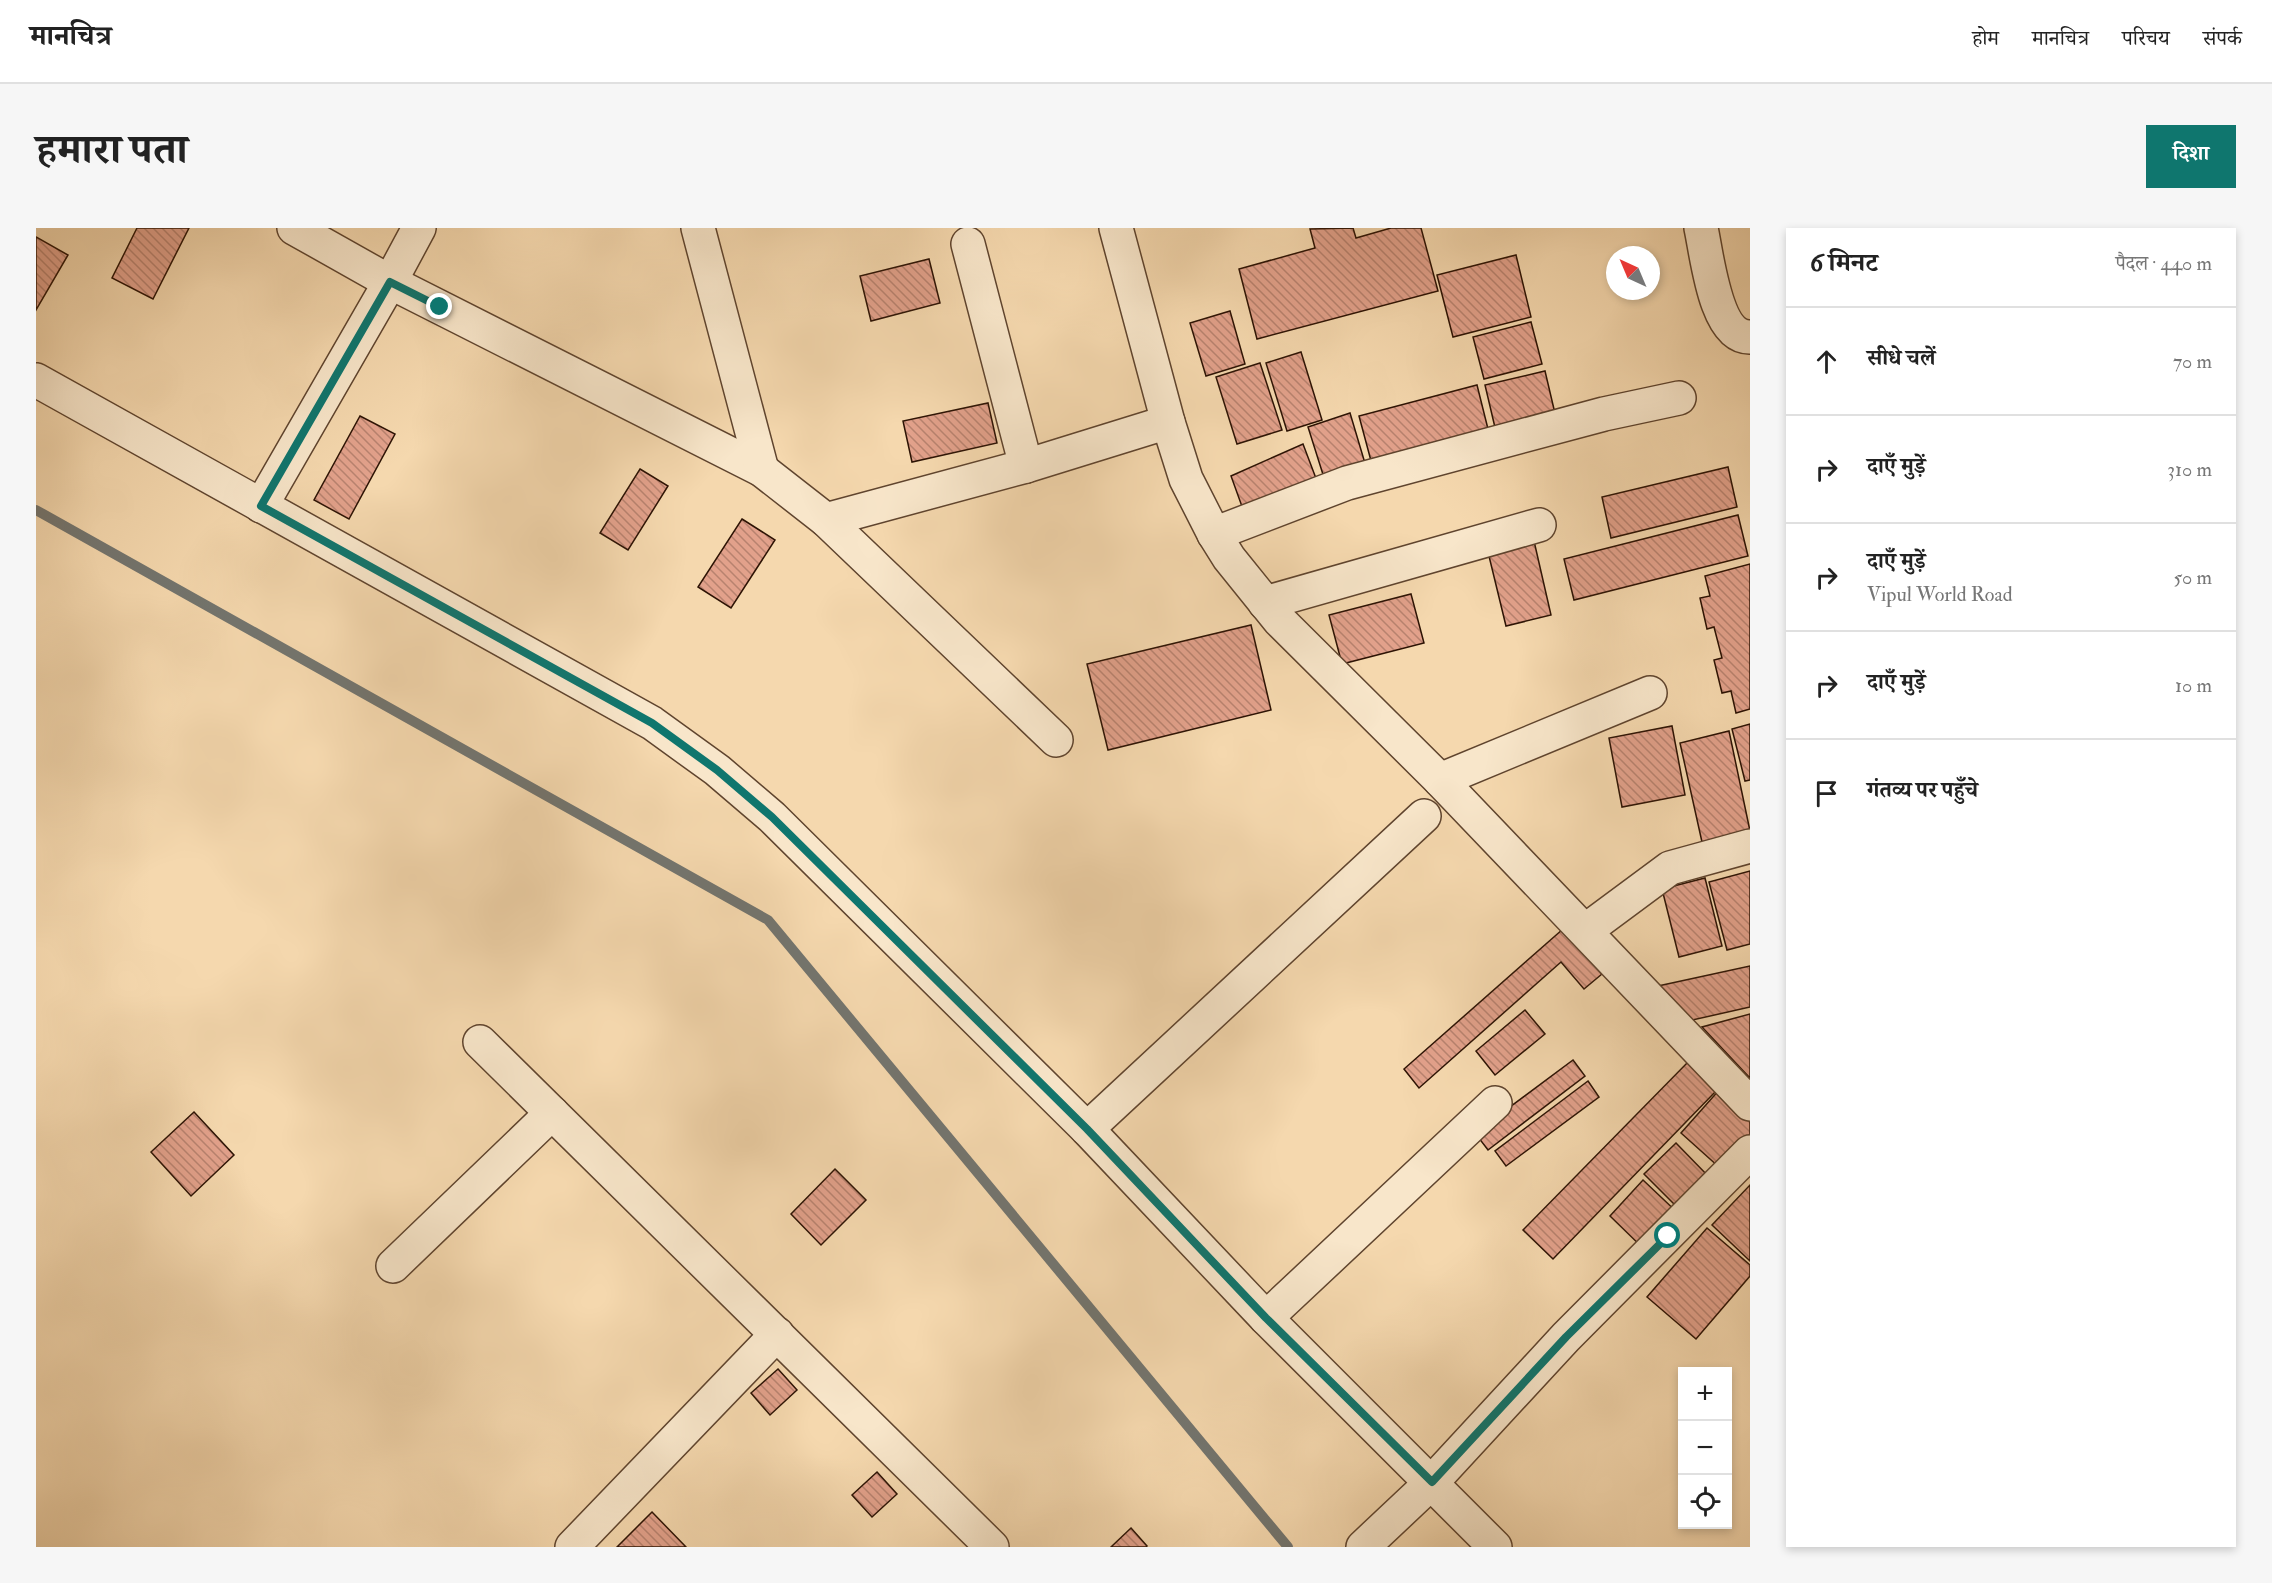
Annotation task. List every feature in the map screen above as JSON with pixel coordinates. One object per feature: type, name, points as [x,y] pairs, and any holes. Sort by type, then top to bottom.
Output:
[{"type":"street","points":[[294,228],[390,282],[762,470],[826,520],[1056,740]]},
{"type":"street","points":[[261,506],[419,228]]},
{"type":"street","points":[[698,228],[762,470]]},
{"type":"street","points":[[1116,228],[1168,422],[1186,479],[1229,558],[1265,603],[1440,780],[1750,1104]]},
{"type":"street","points":[[1701,228],[1720,314],[1733,331],[1743,338],[1750,338]]},
{"type":"street","points":[[968,244],[1026,466]]},
{"type":"street","points":[[36,380],[652,723],[717,770],[772,817],[1087,1129],[1266,1318],[1495,1547]]},
{"type":"street","points":[[1214,534],[1347,483],[1604,414],[1678,398]]},
{"type":"street","points":[[826,520],[1026,466],[1168,422]]},
{"type":"street","points":[[1265,603],[1539,525]]},
{"type":"street","points":[[1440,780],[1650,693]]},
{"type":"street","points":[[1087,1129],[1424,816]]},
{"type":"street","points":[[1585,931],[1670,868],[1750,846]]},
{"type":"street","points":[[480,1042],[992,1547]]},
{"type":"street","points":[[1266,1318],[1495,1103]]},
{"type":"street","points":[[393,1266],[552,1113]]},
{"type":"street","points":[[1363,1547],[1432,1482],[1566,1337],[1750,1152]]},
{"type":"street","points":[[572,1547],[777,1334]]},
{"type":"building","points":[[137,228],[189,228],[153,299],[112,278]]},
{"type":"building","points":[[1353,228],[1356,238],[1391,228],[1421,228],[1438,291],[1257,339],[1239,269],[1315,248],[1310,229]]},
{"type":"building","points":[[36,237],[68,255],[36,310]]},
{"type":"building","points":[[1516,255],[1531,317],[1453,337],[1437,275]]},
{"type":"building","points":[[929,259],[940,303],[871,321],[860,276]]},
{"type":"building","points":[[1230,311],[1245,364],[1206,376],[1190,323]]},
{"type":"building","points":[[1531,322],[1542,364],[1484,379],[1473,337]]},
{"type":"building","points":[[1301,352],[1322,420],[1287,431],[1266,363]]},
{"type":"building","points":[[1260,363],[1282,430],[1237,444],[1216,377]]},
{"type":"building","points":[[1545,371],[1557,422],[1497,436],[1485,385]]},
{"type":"building","points":[[1477,385],[1491,441],[1374,472],[1359,416]]},
{"type":"building","points":[[988,403],[997,443],[912,462],[903,421]]},
{"type":"building","points":[[1350,413],[1367,470],[1326,484],[1308,427]]},
{"type":"building","points":[[360,416],[395,434],[349,519],[314,500]]},
{"type":"building","points":[[1303,444],[1320,489],[1244,512],[1231,476]]},
{"type":"building","points":[[1728,467],[1737,507],[1611,538],[1602,497]]},
{"type":"building","points":[[640,469],[668,486],[628,550],[600,533]]},
{"type":"building","points":[[1738,515],[1748,556],[1574,600],[1564,559]]},
{"type":"building","points":[[742,519],[775,540],[731,608],[698,587]]},
{"type":"building","points":[[1534,541],[1551,615],[1506,626],[1488,552]]},
{"type":"building","points":[[1750,564],[1750,709],[1736,713],[1731,691],[1722,693],[1714,660],[1722,658],[1714,627],[1707,629],[1700,598],[1710,596],[1705,576]]},
{"type":"building","points":[[1411,594],[1424,643],[1342,664],[1329,615]]},
{"type":"building","points":[[1251,625],[1271,710],[1108,750],[1087,664]]},
{"type":"building","points":[[1750,724],[1750,780],[1745,781],[1732,729]]},
{"type":"building","points":[[1672,726],[1685,795],[1622,807],[1609,738]]},
{"type":"building","points":[[1729,731],[1750,831],[1702,842],[1680,743]]},
{"type":"building","points":[[1750,871],[1750,944],[1727,950],[1709,882]]},
{"type":"building","points":[[1705,878],[1722,946],[1679,957],[1662,889]]},
{"type":"building","points":[[1563,929],[1602,974],[1584,989],[1561,962],[1419,1088],[1404,1069]]},
{"type":"building","points":[[1750,966],[1750,1007],[1688,1021],[1658,986]]},
{"type":"building","points":[[1525,1010],[1545,1034],[1495,1075],[1476,1051]]},
{"type":"building","points":[[1750,1014],[1750,1078],[1702,1027]]},
{"type":"building","points":[[1573,1060],[1585,1076],[1488,1150],[1475,1133]]},
{"type":"building","points":[[1688,1062],[1717,1090],[1553,1259],[1523,1230]]},
{"type":"building","points":[[1588,1081],[1599,1097],[1506,1166],[1495,1151]]},
{"type":"building","points":[[1720,1089],[1750,1116],[1750,1135],[1720,1168],[1681,1133]]},
{"type":"building","points":[[194,1112],[234,1155],[191,1196],[151,1152]]},
{"type":"building","points":[[1676,1143],[1710,1178],[1679,1209],[1644,1174]]},
{"type":"building","points":[[835,1169],[866,1200],[821,1245],[791,1214]]},
{"type":"building","points":[[1643,1180],[1682,1217],[1648,1253],[1610,1216]]},
{"type":"building","points":[[1750,1185],[1750,1261],[1712,1225]]},
{"type":"building","points":[[1707,1228],[1750,1265],[1750,1276],[1696,1339],[1647,1297]]},
{"type":"building","points":[[778,1369],[797,1390],[770,1415],[751,1393]]},
{"type":"building","points":[[877,1472],[897,1494],[872,1517],[852,1495]]},
{"type":"building","points":[[652,1512],[686,1547],[617,1547]]},
{"type":"building","points":[[1131,1528],[1146,1547],[1111,1547]]},
{"type":"waterway","points":[[36,510],[768,920],[1288,1547]]},
{"type":"route","points":[[440,307],[390,282],[261,506],[652,723],[717,770],[772,817],[1087,1129],[1266,1318],[1432,1482],[1566,1337],[1668,1236]]}]
